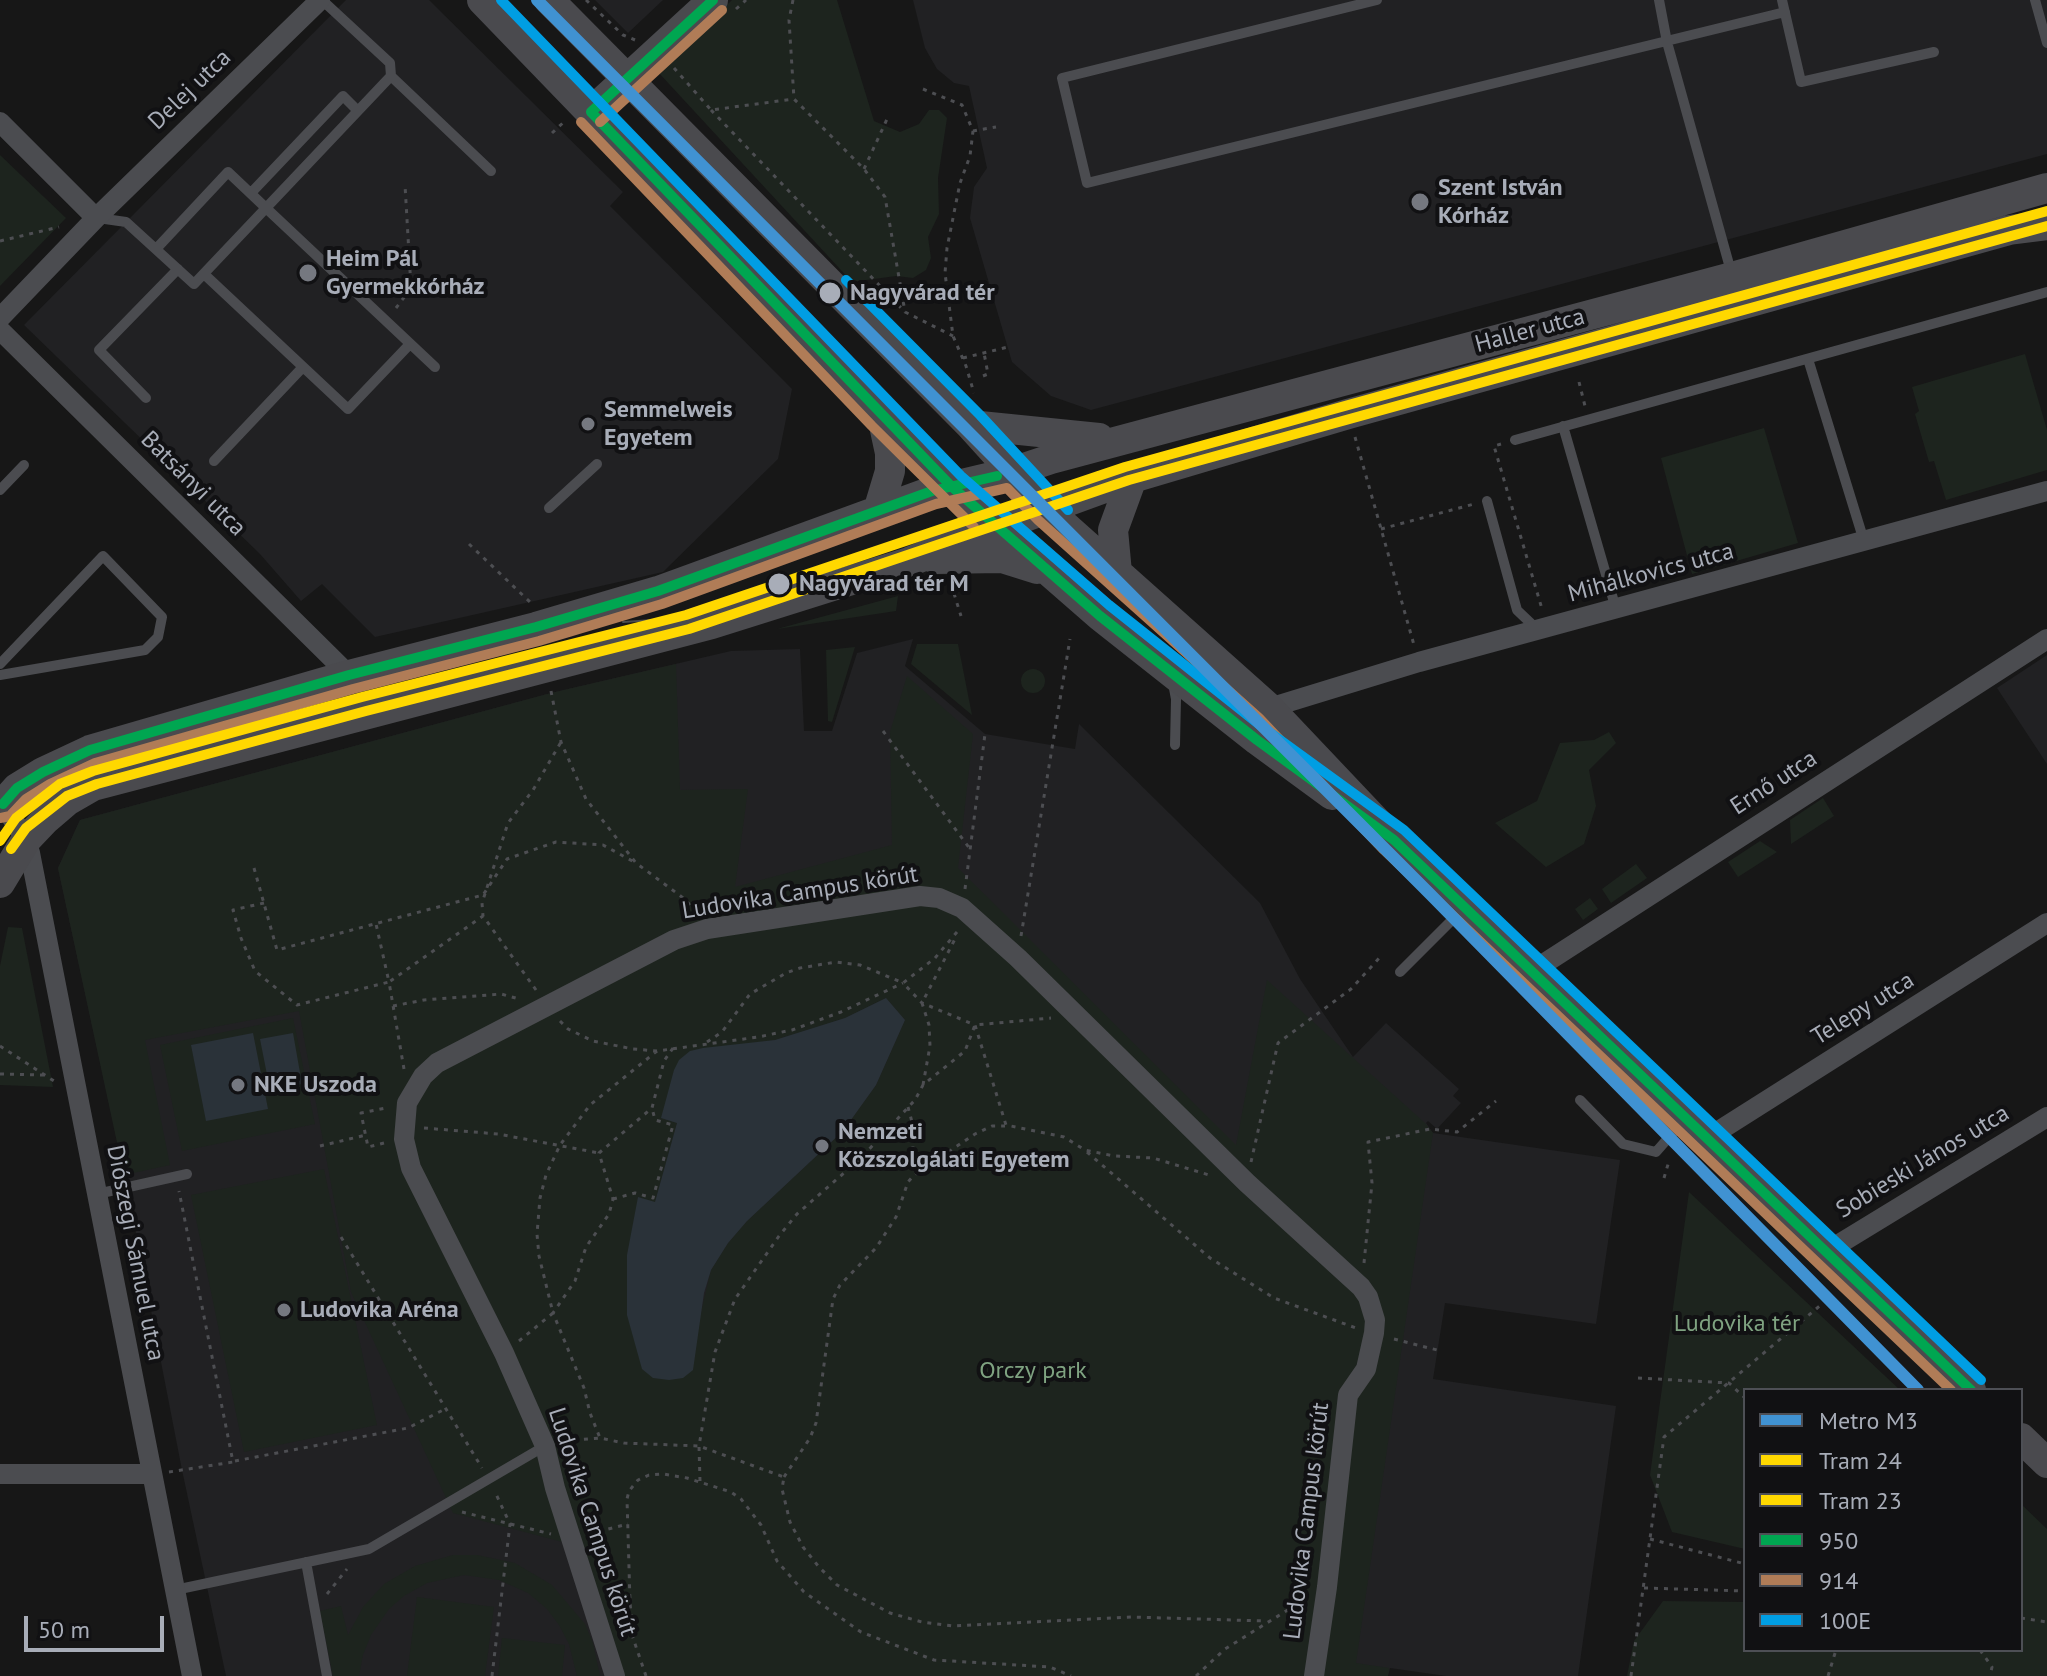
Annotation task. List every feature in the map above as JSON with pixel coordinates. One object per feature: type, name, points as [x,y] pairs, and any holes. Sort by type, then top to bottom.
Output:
[{"type":"street","name":"Delej utca","points":[[0,318],[96,218],[321,0]]},
{"type":"street","points":[[482,0],[582,112],[995,527],[1257,740],[1394,840]]},
{"type":"street","points":[[549,0],[970,425],[1047,510],[1269,708],[1394,840],[1969,1388]]},
{"type":"street","points":[[582,112],[724,5]]},
{"type":"street","points":[[0,122],[96,218]]},
{"type":"street","name":"Haller utca","points":[[1,803],[17,788],[43,772],[90,750],[349,675],[536,627],[658,591],[951,486],[1732,277],[2047,188]]},
{"type":"street","name":"Haller utca","points":[[909,562],[995,527],[1132,478],[1348,414],[2009,230],[2047,225]]},
{"type":"street","name":"Batsányi utca","points":[[0,330],[349,675]]},
{"type":"street","points":[[878,511],[889,478],[890,453],[882,416]]},
{"type":"street","points":[[970,425],[1122,440]]},
{"type":"street","points":[[1117,573],[1113,530],[1132,478]]},
{"type":"street","name":"Mihálkovics utca","points":[[1269,708],[1419,662],[2047,491]]},
{"type":"street","points":[[0,883],[26,840],[67,801],[93,786],[712,624],[909,562],[967,557],[1002,558],[1049,573]]},
{"type":"street","name":"Ernő utca","points":[[1531,972],[2047,639]]},
{"type":"street","points":[[1,803],[26,840]]},
{"type":"street","name":"Diószegi Sámuel utca","points":[[26,840],[192,1676]]},
{"type":"street","name":"Ludovika Campus körút","points":[[615,1676],[545,1446],[504,1353],[411,1168],[404,1133],[407,1103],[423,1076],[437,1063],[674,940],[707,929],[920,896],[939,898],[962,908],[1018,958],[1247,1183],[1361,1287],[1372,1307],[1374,1333],[1366,1369],[1348,1395],[1314,1676]]},
{"type":"street","name":"Telepy utca","points":[[1695,1129],[2047,923]]},
{"type":"street","name":"Sobieski János utca","points":[[1826,1252],[2047,1117]]},
{"type":"street","points":[[2023,1440],[2047,1463]]},
{"type":"street","points":[[0,1474],[152,1474]]},
{"type":"lane","points":[[321,0],[390,63],[391,76],[491,171]]},
{"type":"lane","points":[[1377,0],[1062,78],[1087,183],[1667,42],[1784,6],[1801,82],[1934,52]]},
{"type":"lane","points":[[1659,0],[1667,42],[1732,277]]},
{"type":"lane","points":[[2035,0],[2047,43]]},
{"type":"lane","points":[[96,218],[126,222],[194,284],[391,76]]},
{"type":"lane","points":[[251,193],[343,96],[358,111]]},
{"type":"lane","points":[[156,249],[228,172],[435,367]]},
{"type":"lane","points":[[146,398],[99,350],[178,269]]},
{"type":"lane","points":[[204,274],[348,409],[410,344]]},
{"type":"lane","points":[[1515,440],[2047,292]]},
{"type":"lane","points":[[1808,359],[1864,541]]},
{"type":"lane","points":[[214,461],[303,367]]},
{"type":"lane","points":[[1563,426],[1616,609]]},
{"type":"lane","points":[[549,508],[597,464]]},
{"type":"lane","points":[[0,490],[24,465]]},
{"type":"lane","points":[[1487,501],[1517,610],[1543,629]]},
{"type":"lane","points":[[0,664],[103,556],[162,617],[158,637],[145,650],[0,675]]},
{"type":"lane","points":[[1172,673],[1176,699],[1175,745]]},
{"type":"lane","points":[[1400,972],[1464,908]]},
{"type":"lane","points":[[1580,1100],[1623,1144],[1656,1152],[1695,1129]]},
{"type":"lane","points":[[97,1194],[181,1175]]},
{"type":"lane","points":[[175,1590],[369,1549],[545,1446]]},
{"type":"lane","points":[[306,1562],[327,1676]]},
{"type":"path","points":[[586,0],[623,35],[631,37]]},
{"type":"path","points":[[724,5],[746,0]]},
{"type":"path","points":[[793,0],[789,20],[794,99],[864,169],[885,197],[905,312]]},
{"type":"path","points":[[672,66],[905,312],[953,336]]},
{"type":"path","points":[[923,89],[962,105],[973,131],[947,248],[946,296],[953,336],[971,380]]},
{"type":"path","points":[[711,110],[794,99]]},
{"type":"path","points":[[552,133],[582,112]]},
{"type":"path","points":[[864,169],[888,117]]},
{"type":"path","points":[[973,131],[996,127]]},
{"type":"path","points":[[386,321],[411,288],[405,185]]},
{"type":"path","points":[[0,241],[96,218]]},
{"type":"path","points":[[963,358],[1008,347]]},
{"type":"path","points":[[983,376],[988,374],[984,353]]},
{"type":"path","points":[[1579,382],[1589,419]]},
{"type":"path","points":[[1348,414],[1419,662]]},
{"type":"path","points":[[1515,440],[1494,446],[1543,629]]},
{"type":"path","points":[[1381,529],[1509,494]]},
{"type":"path","points":[[469,544],[515,588]]},
{"type":"path","points":[[956,598],[961,616]]},
{"type":"path","points":[[1018,958],[1070,639]]},
{"type":"path","points":[[551,687],[561,742],[586,799],[636,863]]},
{"type":"path","points":[[883,731],[970,849]]},
{"type":"path","points":[[923,1085],[930,1046],[929,1025],[922,1003],[957,934],[985,734]]},
{"type":"path","points":[[561,742],[533,790],[508,823],[483,895],[483,916],[547,1006],[568,1029],[593,1041],[657,1051],[792,1030],[841,1012],[903,983],[935,958],[957,934]]},
{"type":"path","points":[[254,868],[277,950],[483,895],[507,859],[556,842],[603,845],[636,863],[686,900],[707,929]]},
{"type":"path","points":[[264,903],[233,910],[241,938],[255,971],[297,1005],[389,982],[483,916]]},
{"type":"path","points":[[376,924],[405,1074]]},
{"type":"path","points":[[1085,1150],[1114,1156],[1153,1158],[1247,1183],[1278,1043],[1351,989],[1382,955]]},
{"type":"path","points":[[703,1044],[722,1032],[750,994],[800,968],[836,962],[860,965],[903,983],[922,1003],[975,1025],[1075,1015]]},
{"type":"path","points":[[393,1006],[424,1000],[501,994],[547,1006]]},
{"type":"path","points":[[700,1483],[699,1446],[715,1352],[735,1299],[797,1214],[851,1169],[923,1085],[965,1051],[975,1025]]},
{"type":"path","points":[[975,1025],[1006,1125]]},
{"type":"path","points":[[0,1046],[77,1097]]},
{"type":"path","points":[[613,1199],[635,1193],[653,1198],[673,1125],[655,1120],[652,1108],[664,1061],[673,1048]]},
{"type":"path","points":[[600,1438],[584,1388],[553,1313],[539,1256],[537,1234],[543,1186],[560,1145],[590,1105],[657,1051]]},
{"type":"path","points":[[0,1074],[44,1075]]},
{"type":"path","points":[[1361,1287],[1372,1183],[1368,1142],[1430,1129],[1457,1132],[1496,1101]]},
{"type":"path","points":[[407,1103],[361,1113],[368,1147],[404,1133],[498,1134],[599,1153]]},
{"type":"path","points":[[908,1106],[913,1131],[914,1175]]},
{"type":"path","points":[[599,1153],[652,1108]]},
{"type":"path","points":[[1266,1621],[1131,1617],[953,1626],[890,1613],[837,1585],[803,1547],[790,1522],[782,1489],[784,1477],[810,1438],[816,1423],[833,1299],[840,1285],[876,1248],[896,1217],[908,1182],[914,1175],[975,1134],[992,1126],[1006,1125],[1064,1137],[1085,1150],[1223,1266],[1274,1298],[1335,1322],[1437,1350]]},
{"type":"path","points":[[320,1146],[366,1135]]},
{"type":"path","points":[[504,1353],[553,1313],[575,1281],[586,1247],[609,1214],[613,1199],[599,1153]]},
{"type":"path","points":[[1664,1178],[1672,1154]]},
{"type":"path","points":[[181,1175],[233,1462]]},
{"type":"path","points":[[341,1237],[447,1408],[488,1478],[510,1524],[492,1676]]},
{"type":"path","points":[[1631,1676],[1664,1437],[1822,1304]]},
{"type":"path","points":[[1638,1378],[1729,1383],[1743,1396]]},
{"type":"path","points":[[152,1474],[233,1462],[408,1428],[447,1408]]},
{"type":"path","points":[[545,1446],[600,1438],[624,1443],[699,1446],[784,1477]]},
{"type":"path","points":[[646,1676],[633,1638],[627,1499],[638,1480],[663,1474],[731,1492],[741,1499],[761,1525],[777,1561],[804,1592],[861,1632],[934,1660],[1050,1667],[1071,1676]]},
{"type":"path","points":[[442,1506],[571,1539],[628,1524]]},
{"type":"path","points":[[1650,1539],[1743,1563]]},
{"type":"path","points":[[314,1610],[362,1550]]},
{"type":"path","points":[[1196,1676],[1225,1649],[1266,1621],[1327,1587]]},
{"type":"path","points":[[1644,1588],[1743,1591]]},
{"type":"path","points":[[2023,1618],[2047,1622]]},
{"type":"path","points":[[1828,1676],[1835,1652]]},
{"type":"path","points":[[1981,1652],[1992,1667],[1990,1676]]},
{"type":"shaded area","points":[[346,0],[429,0],[623,192],[610,206],[792,389],[778,459],[663,572],[375,637],[322,584],[301,601],[260,554],[24,325]]},
{"type":"shaded area","points":[[595,0],[663,0],[628,33]]},
{"type":"shaded area","name":"Szent István Kórház","points":[[913,0],[2047,0],[2047,154],[1091,410],[1051,396],[1012,362],[970,218],[974,187],[987,168],[969,86],[954,83],[937,69],[925,48]]},
{"type":"shaded area","name":"Orczy park","points":[[913,639],[905,666],[985,734],[1075,749],[1079,724],[1260,903],[1300,979],[1353,1057],[1386,1023],[1459,1089],[1453,1096],[1461,1103],[1437,1129],[1428,1121],[1426,1123],[1433,1133],[1620,1160],[1596,1324],[1445,1303],[1433,1379],[1616,1406],[1578,1676],[1446,1676],[1390,1668],[1388,1676],[226,1676],[127,1187],[58,868],[80,820],[551,693],[731,651],[800,649],[804,731],[832,731],[857,653]]},
{"type":"shaded area","points":[[2047,655],[2047,764],[1997,688]]},
{"type":"shaded area","points":[[886,998],[905,1020],[876,1085],[843,1131],[747,1221],[728,1243],[711,1270],[704,1293],[693,1370],[683,1378],[653,1378],[642,1369],[627,1315],[627,1255],[638,1197],[655,1202],[677,1123],[661,1118],[679,1060],[690,1051],[703,1048],[775,1040],[845,1018]]},
{"type":"shaded area","points":[[253,1033],[268,1109],[206,1121],[191,1045]]},
{"type":"shaded area","points":[[293,1033],[302,1084],[270,1090],[260,1039]]},
{"type":"green space","points":[[732,0],[837,0],[874,121],[900,132],[919,124],[929,110],[939,110],[947,118],[938,178],[939,214],[928,237],[931,258],[926,270],[913,278],[896,276],[852,282],[658,72]]},
{"type":"green space","points":[[0,155],[66,218],[0,286]]},
{"type":"green space","points":[[2025,354],[2047,430],[2047,470],[1946,500],[1934,461],[1929,462],[1915,414],[1919,411],[1912,387]]},
{"type":"green space","points":[[1764,428],[1798,543],[1692,574],[1661,458]]},
{"type":"green space","points":[[898,596],[896,611],[777,629]]},
{"type":"green space","points":[[917,644],[958,644],[972,715],[911,664]]},
{"type":"green space","points":[[855,647],[832,722],[828,721],[826,650]]},
{"type":"green space","name":"Orczy park","points":[[676,664],[680,790],[748,789],[735,887],[892,845],[890,732],[907,676],[973,734],[958,868],[1236,1145],[1267,980],[1425,1123],[1433,1133],[1356,1663],[1389,1668],[1388,1676],[608,1676],[566,1543],[453,1513],[351,1292],[299,1011],[145,1040],[170,1165],[124,1175],[58,868],[80,820],[551,693]],"holes":[[[886,998],[905,1020],[876,1085],[843,1131],[747,1221],[728,1243],[711,1270],[698,1325],[638,1198],[655,1203],[677,1123],[661,1118],[740,1045],[775,1040],[811,1029],[845,1018]]]},
{"type":"green space","points":[[1033,669],[1044,676],[1045,681],[1038,692],[1033,693],[1022,686],[1021,681],[1028,670]]},
{"type":"green space","points":[[1609,732],[1616,743],[1589,770],[1596,806],[1584,844],[1546,867],[1495,823],[1537,801],[1560,743],[1594,740]]},
{"type":"green space","points":[[1823,798],[1834,816],[1791,844],[1790,820]]},
{"type":"green space","points":[[1760,841],[1777,852],[1738,877],[1728,862]]},
{"type":"green space","points":[[1636,864],[1647,878],[1611,903],[1602,889]]},
{"type":"green space","points":[[1590,898],[1598,909],[1583,920],[1575,909]]},
{"type":"green space","points":[[8,927],[22,928],[53,1087],[0,1085],[0,966]]},
{"type":"green space","name":"NKE Uszoda","points":[[293,1018],[315,1124],[182,1151],[160,1045]]},
{"type":"green space","name":"Ludovika Aréna","points":[[324,1169],[377,1425],[244,1452],[191,1195]]},
{"type":"green space","name":"Ludovika tér","points":[[1689,1192],[1898,1388],[1743,1388],[1743,1549],[1672,1532],[1650,1475]]},
{"type":"green space","points":[[2023,1506],[2047,1529],[2047,1676],[1627,1676],[1634,1641],[1663,1601],[1743,1602],[1743,1652],[2023,1652]]},
{"type":"green space","points":[[453,1555],[477,1555],[515,1563],[552,1585],[585,1624],[593,1643],[600,1676],[577,1676],[569,1644],[559,1625],[547,1609],[528,1593],[499,1580],[464,1575],[427,1583],[404,1596],[389,1609],[371,1635],[359,1676],[333,1676],[320,1611],[341,1606],[348,1635],[363,1607],[384,1584],[415,1566]]},
{"type":"green space","points":[[417,1597],[494,1607],[485,1676],[407,1676]]},
{"type":"green space","points":[[502,1638],[565,1645],[562,1676],[498,1676]]},
{"type":"tram line","name":"24","points":[[0,841],[16,818],[60,784],[93,771],[362,697],[686,615],[1125,467],[2047,211]]},
{"type":"tram line","name":"23","points":[[11,849],[26,828],[67,796],[97,784],[366,711],[689,629],[1129,480],[2047,226]]},
{"type":"tram line","points":[[623,622],[668,619]]},
{"type":"metro line","name":"M3","points":[[537,0],[1430,894],[1916,1388]]},
{"type":"transit line","name":"100E","points":[[501,0],[961,476],[1109,605],[1265,729],[1404,830],[1981,1380]]},
{"type":"transit line","name":"950","points":[[591,112],[713,0]]},
{"type":"transit line","name":"914","points":[[600,122],[722,10]]},
{"type":"transit line","name":"950","points":[[591,112],[951,486],[1100,616],[1257,740],[1394,840],[1969,1388]]},
{"type":"transit line","name":"914","points":[[581,122],[872,426],[974,527]]},
{"type":"transit line","name":"100E","points":[[846,280],[980,415],[1068,510]]},
{"type":"transit line","name":"950","points":[[3,804],[17,788],[90,750],[349,675],[536,627],[658,591],[932,491],[997,476]]},
{"type":"transit line","name":"914","points":[[0,818],[10,816],[26,799],[50,784],[95,763],[353,689],[539,641],[662,604],[936,504],[1007,488],[1038,520],[1259,718],[1384,850],[1949,1388]]},
{"type":"place","name":"Szent István Kórház","points":[[1420,202]]},
{"type":"place","name":"Heim Pál Gyermekkórház","points":[[308,273]]},
{"type":"place","name":"Nagyvárad tér","points":[[830,293]]},
{"type":"place","name":"Semmelweis Egyetem","points":[[588,424]]},
{"type":"place","name":"Nagyvárad tér M","points":[[779,584]]},
{"type":"place","name":"NKE Uszoda","points":[[238,1085]]},
{"type":"place","name":"Nemzeti Közszolgálati Egyetem","points":[[822,1146]]},
{"type":"place","name":"Ludovika Aréna","points":[[284,1310]]}]
